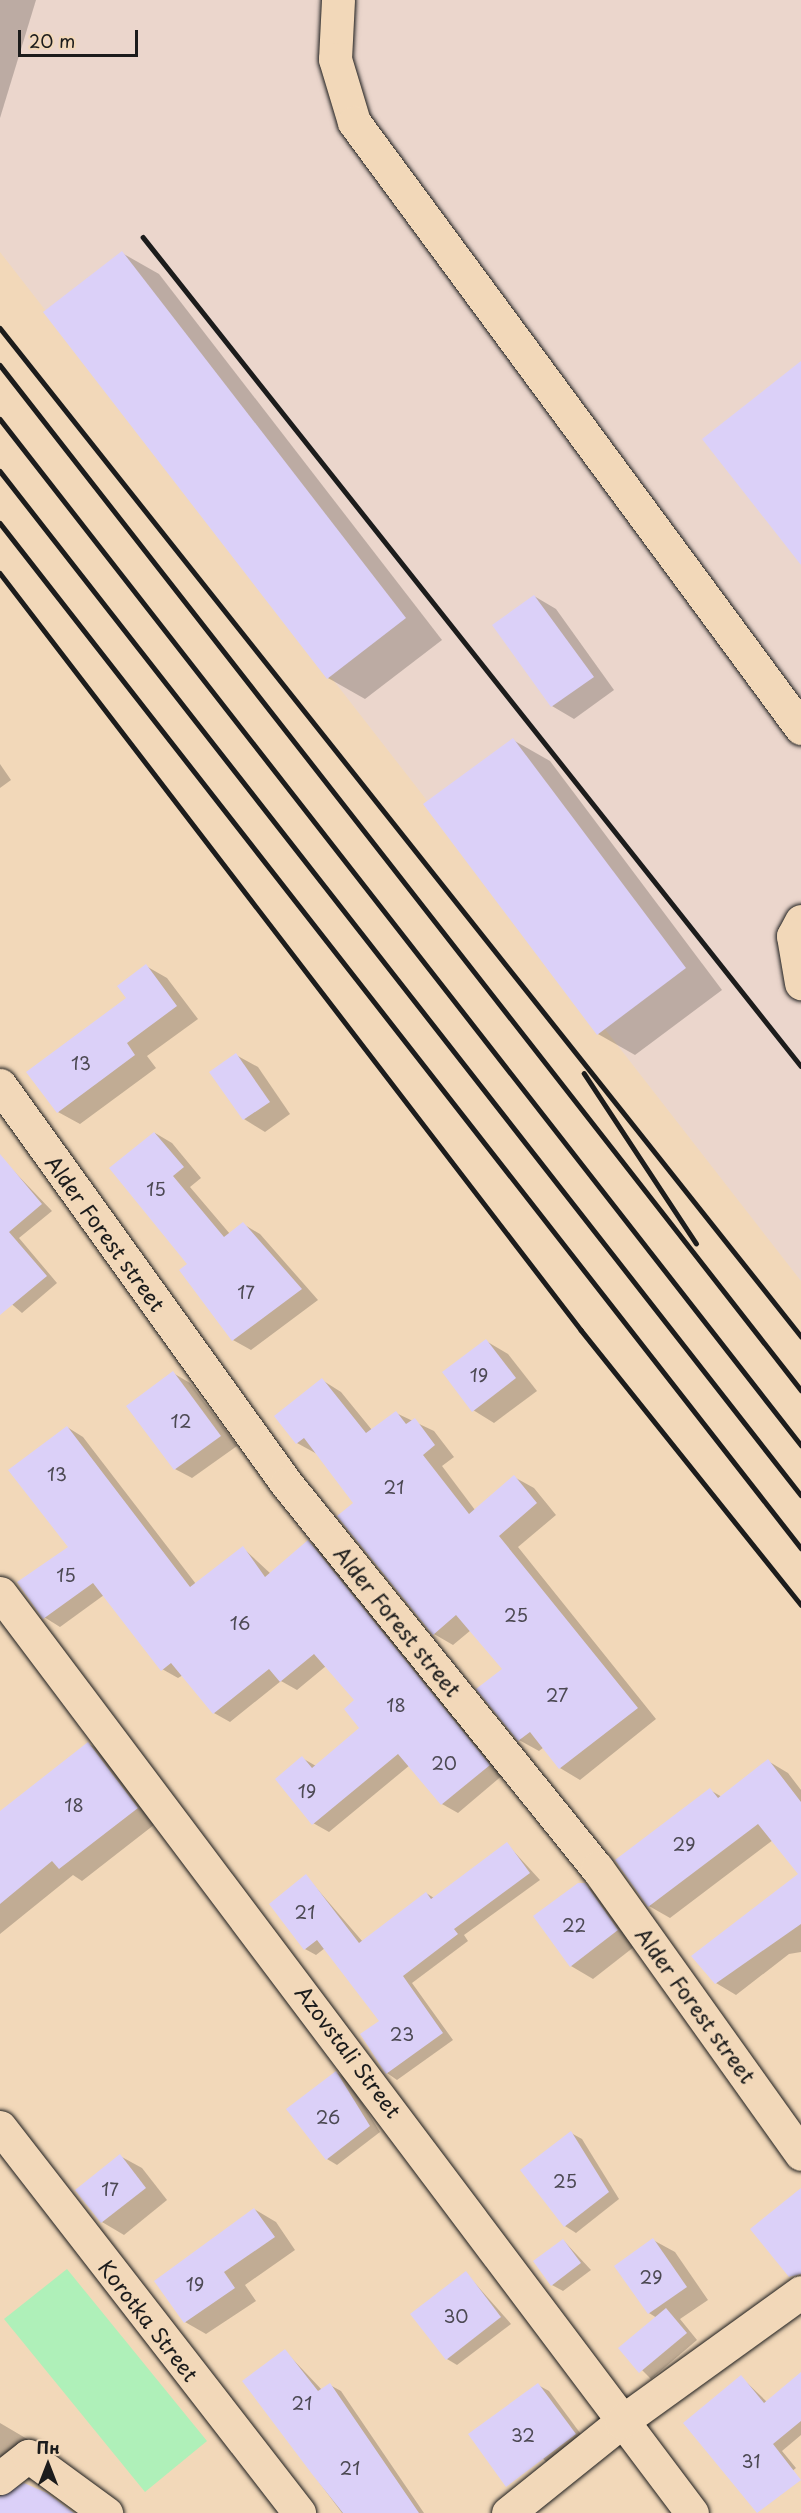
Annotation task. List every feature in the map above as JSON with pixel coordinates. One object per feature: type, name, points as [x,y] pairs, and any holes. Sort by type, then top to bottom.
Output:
[{"type":"street","points":[[338,0],[335,59],[354,122],[801,728]]},
{"type":"street","points":[[801,921],[793,936],[801,983]]},
{"type":"street","name":"Alder Forest street","points":[[0,1085],[286,1483],[597,1868],[801,2154]]},
{"type":"street","name":"Azovstali Street","points":[[0,1593],[332,2029],[621,2422],[692,2513]]},
{"type":"street","name":"Korotka Street","points":[[0,2127],[298,2513]]},
{"type":"street","points":[[508,2513],[621,2422],[801,2292]]},
{"type":"street","points":[[0,2478],[28,2456],[106,2513]]},
{"type":"shaded area","points":[[0,0],[801,0],[801,1281],[0,252]]},
{"type":"green space","points":[[67,2269],[207,2441],[145,2492],[4,2319]]},
{"type":"building","points":[[122,251],[406,618],[327,679],[43,312]]},
{"type":"building","points":[[801,361],[801,565],[702,439]]},
{"type":"building","points":[[534,595],[594,677],[551,707],[492,625]]},
{"type":"building","points":[[513,738],[686,968],[597,1035],[423,804]]},
{"type":"building","points":[[146,964],[177,1006],[127,1043],[135,1055],[57,1113],[26,1072],[126,998],[117,986]]},
{"type":"building","points":[[236,1053],[270,1102],[243,1120],[209,1072]]},
{"type":"building","points":[[154,1132],[184,1167],[173,1176],[224,1237],[243,1222],[302,1289],[232,1341],[179,1270],[187,1264],[109,1168]]},
{"type":"building","points":[[0,1154],[42,1204],[9,1232],[47,1276],[0,1315]]},
{"type":"building","points":[[486,1339],[516,1378],[472,1412],[442,1372]]},
{"type":"building","points":[[173,1371],[221,1436],[174,1470],[126,1406]]},
{"type":"building","points":[[322,1378],[366,1433],[396,1411],[406,1424],[415,1418],[435,1445],[423,1455],[469,1514],[514,1475],[537,1503],[499,1536],[638,1708],[559,1769],[530,1732],[518,1741],[476,1689],[502,1669],[456,1615],[433,1635],[337,1516],[353,1503],[304,1438],[296,1444],[274,1416]]},
{"type":"building","points":[[67,1426],[190,1587],[243,1546],[265,1577],[308,1540],[490,1765],[441,1805],[398,1754],[312,1825],[275,1779],[302,1756],[312,1768],[359,1728],[344,1709],[354,1700],[314,1654],[280,1682],[269,1669],[213,1714],[171,1663],[161,1671],[93,1583],[43,1619],[17,1582],[68,1547],[8,1470]]},
{"type":"building","points":[[88,1742],[138,1808],[59,1869],[52,1861],[0,1904],[0,1811]]},
{"type":"building","points":[[768,1759],[801,1802],[801,1924],[715,1984],[691,1956],[798,1874],[758,1824],[648,1907],[615,1860],[710,1788],[718,1798]]},
{"type":"building","points":[[507,1842],[530,1873],[454,1929],[458,1934],[403,1976],[443,2033],[386,2074],[360,2034],[379,2021],[317,1940],[304,1950],[269,1904],[306,1874],[359,1943],[426,1892],[431,1899]]},
{"type":"building","points":[[578,1883],[585,1883],[618,1930],[570,1967],[533,1916]]},
{"type":"building","points":[[336,2071],[370,2126],[326,2160],[286,2109]]},
{"type":"building","points":[[571,2131],[609,2192],[564,2227],[520,2170]]},
{"type":"building","points":[[120,2154],[146,2188],[101,2223],[75,2190]]},
{"type":"building","points":[[801,2188],[801,2274],[789,2277],[750,2229]]},
{"type":"building","points":[[254,2208],[275,2237],[224,2272],[235,2288],[184,2323],[154,2281]]},
{"type":"building","points":[[653,2238],[687,2287],[648,2314],[614,2266]]},
{"type":"building","points":[[563,2239],[581,2263],[551,2286],[533,2261]]},
{"type":"building","points":[[466,2271],[501,2317],[446,2360],[410,2314]]},
{"type":"building","points":[[666,2308],[687,2333],[639,2373],[618,2348]]},
{"type":"building","points":[[285,2349],[318,2391],[330,2383],[419,2513],[343,2513],[242,2381]]},
{"type":"building","points":[[801,2372],[801,2421],[773,2444],[801,2480],[757,2513],[683,2423],[741,2375],[764,2403]]},
{"type":"building","points":[[538,2383],[576,2434],[506,2487],[468,2434]]},
{"type":"building","points":[[24,2483],[47,2493],[74,2513],[0,2513],[0,2496]]},
{"type":"railway","points":[[143,237],[801,1066]]},
{"type":"railway","points":[[0,328],[801,1336]]},
{"type":"railway","points":[[0,365],[801,1390]]},
{"type":"railway","points":[[0,419],[801,1445]]},
{"type":"railway","points":[[0,471],[801,1495]]},
{"type":"railway","points":[[0,523],[801,1548]]},
{"type":"railway","points":[[0,573],[581,1330],[801,1605]]},
{"type":"railway","points":[[584,1073],[696,1243]]}]
